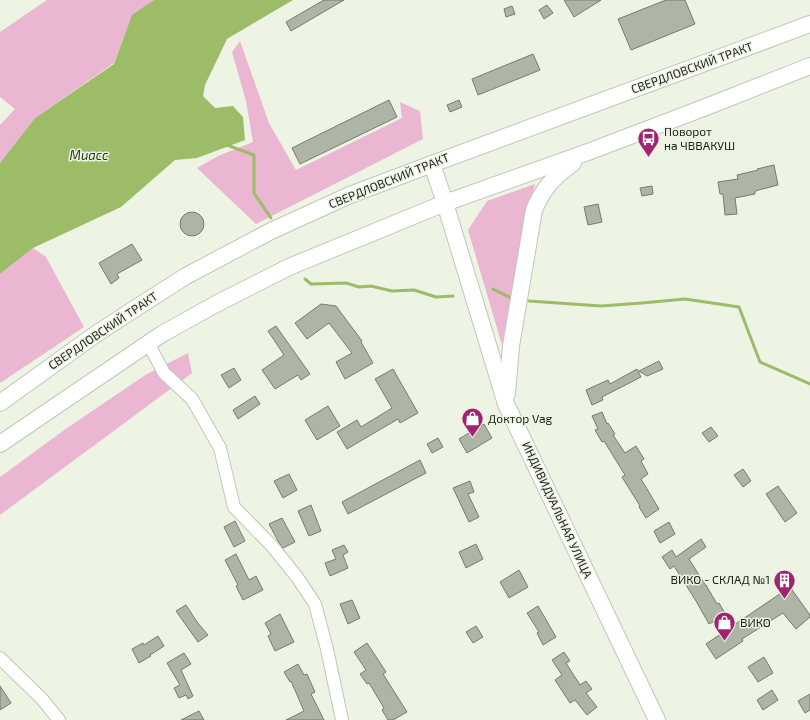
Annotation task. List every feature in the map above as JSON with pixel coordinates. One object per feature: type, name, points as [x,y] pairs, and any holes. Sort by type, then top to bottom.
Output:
[{"type":"main road","name":"СВЕРДЛОВСКИЙ ТРАКТ","points":[[0,403],[96,334],[186,276],[272,231],[350,195],[810,24]]},
{"type":"main road","points":[[0,444],[162,334],[288,267],[445,203],[588,152],[810,66]]},
{"type":"main road","points":[[506,404],[510,346],[534,210],[547,185],[561,172],[588,152]]},
{"type":"main road","name":"ИНДИВИДУАЛЬНАЯ УЛИЦА","points":[[432,164],[506,404],[656,720]]},
{"type":"street","points":[[148,343],[164,373],[192,399],[220,448],[234,507],[272,546],[297,577],[315,604],[327,649],[342,720]]},
{"type":"street","points":[[0,658],[42,699],[59,720]]},
{"type":"shaded area","points":[[47,0],[154,0],[132,16],[114,63],[35,118],[0,163],[0,125],[15,109],[0,97],[0,32]]},
{"type":"shaded area","points":[[240,41],[269,123],[296,170],[402,118],[400,102],[420,111],[423,139],[256,224],[197,168],[218,156],[253,142],[246,101],[232,52]]},
{"type":"shaded area","points":[[535,184],[518,256],[502,345],[468,230],[487,201]]},
{"type":"shaded area","points":[[33,248],[46,257],[84,327],[0,383],[0,274]]},
{"type":"shaded area","points":[[188,353],[192,373],[0,515],[0,477],[67,428],[147,374]]},
{"type":"water","name":"Миасс","points":[[154,0],[293,0],[227,39],[205,85],[203,96],[215,108],[233,106],[243,117],[245,140],[197,158],[175,160],[121,207],[33,248],[0,274],[0,163],[35,118],[114,64],[132,15]]},
{"type":"building","points":[[324,0],[344,0],[291,31],[286,22]]},
{"type":"building","points":[[564,0],[601,0],[574,17]]},
{"type":"building","points":[[666,0],[685,0],[695,24],[631,50],[618,19]]},
{"type":"building","points":[[547,5],[553,13],[544,19],[539,10]]},
{"type":"building","points":[[512,6],[515,14],[506,17],[504,9]]},
{"type":"building","points":[[533,54],[540,70],[478,95],[472,79]]},
{"type":"building","points":[[389,100],[397,117],[300,164],[292,148]]},
{"type":"building","points":[[459,100],[462,107],[450,112],[447,105]]},
{"type":"building","points":[[774,165],[778,185],[755,191],[755,194],[735,198],[737,214],[725,215],[723,194],[720,194],[718,182],[738,179],[737,175]]},
{"type":"building","points":[[652,186],[653,194],[642,196],[640,188]]},
{"type":"building","points":[[598,204],[602,222],[588,225],[584,207]]},
{"type":"building","points":[[192,212],[201,215],[204,224],[201,233],[192,236],[183,233],[180,224],[183,215]]},
{"type":"building","points":[[132,244],[142,260],[117,274],[119,278],[111,284],[99,263]]},
{"type":"building","points":[[321,304],[336,306],[362,341],[361,342],[373,363],[345,379],[336,362],[352,353],[329,323],[307,339],[295,323]]},
{"type":"building","points":[[276,326],[310,374],[301,380],[298,375],[275,389],[262,370],[284,355],[268,331]]},
{"type":"building","points":[[659,361],[663,369],[647,376],[639,371]]},
{"type":"building","points":[[234,368],[241,380],[229,388],[221,375]]},
{"type":"building","points":[[393,369],[418,413],[400,423],[398,419],[347,449],[337,432],[357,420],[361,427],[392,408],[375,379]]},
{"type":"building","points":[[637,369],[641,377],[602,397],[603,400],[592,405],[586,390],[608,380],[610,384]]},
{"type":"building","points":[[255,396],[260,404],[238,419],[233,410]]},
{"type":"building","points":[[328,406],[340,426],[317,440],[305,420]]},
{"type":"building","points":[[602,412],[607,424],[608,423],[615,434],[613,435],[625,453],[636,446],[644,459],[641,461],[648,474],[641,479],[659,509],[646,518],[622,477],[625,475],[604,441],[602,442],[595,430],[598,429],[592,416]]},
{"type":"building","points":[[484,424],[492,438],[467,453],[459,439]]},
{"type":"building","points":[[711,427],[718,436],[709,442],[702,433]]},
{"type":"building","points":[[438,438],[443,447],[432,453],[427,444]]},
{"type":"building","points":[[420,460],[426,473],[348,514],[342,502]]},
{"type":"building","points":[[743,469],[751,481],[743,487],[734,475]]},
{"type":"building","points":[[289,474],[297,490],[283,498],[274,481]]},
{"type":"building","points":[[470,481],[474,492],[468,494],[479,517],[469,522],[453,488]]},
{"type":"building","points":[[778,486],[797,513],[785,522],[766,494]]},
{"type":"building","points":[[311,505],[321,531],[309,536],[298,511]]},
{"type":"building","points":[[282,518],[295,542],[283,548],[269,524]]},
{"type":"building","points":[[235,521],[245,541],[234,547],[224,527]]},
{"type":"building","points":[[669,522],[675,534],[660,543],[654,531]]},
{"type":"building","points":[[701,539],[706,547],[689,559],[717,604],[719,603],[726,615],[709,624],[674,566],[670,569],[662,557],[672,550],[676,557]]},
{"type":"building","points":[[476,544],[483,559],[466,568],[459,552]]},
{"type":"building","points":[[344,545],[348,552],[343,555],[348,568],[330,576],[325,563],[336,559],[332,550]]},
{"type":"building","points":[[236,554],[249,580],[256,576],[263,590],[243,600],[236,586],[238,585],[225,560]]},
{"type":"building","points":[[519,570],[528,587],[509,598],[500,582]]},
{"type":"building","name":"ВИКО - СКЛАД №1","points":[[790,587],[810,617],[796,629],[783,613],[742,639],[743,641],[716,659],[706,644]]},
{"type":"building","points":[[352,600],[360,618],[348,624],[340,604]]},
{"type":"building","points":[[186,605],[208,635],[198,642],[176,611]]},
{"type":"building","points":[[538,606],[556,637],[543,645],[537,633],[539,632],[527,613]]},
{"type":"building","points":[[280,614],[294,642],[275,651],[268,636],[271,634],[265,623]]},
{"type":"building","points":[[476,626],[483,637],[473,643],[466,632]]},
{"type":"building","points":[[158,636],[164,646],[139,663],[132,649],[143,643],[144,645]]},
{"type":"building","points":[[367,643],[386,672],[383,674],[407,712],[393,720],[388,720],[382,710],[384,708],[369,683],[367,684],[360,674],[366,670],[354,652]]},
{"type":"building","points":[[564,652],[570,661],[566,663],[580,685],[586,681],[592,689],[586,693],[597,707],[587,715],[575,700],[570,703],[555,680],[562,675],[552,660]]},
{"type":"building","points":[[184,653],[191,664],[181,670],[193,696],[188,699],[186,695],[179,698],[174,688],[180,685],[167,663]]},
{"type":"building","points":[[764,657],[773,673],[758,682],[748,667]]},
{"type":"building","points":[[298,664],[304,675],[307,674],[315,692],[311,694],[324,720],[286,720],[304,711],[291,681],[290,682],[284,672]]},
{"type":"building","points":[[0,686],[11,703],[0,710]]},
{"type":"building","points":[[772,690],[778,700],[763,710],[757,700]]},
{"type":"building","points":[[810,694],[810,710],[805,713],[798,701]]},
{"type":"building","points":[[199,711],[204,720],[181,720]]},
{"type":"waterway","points":[[227,145],[254,155],[254,193],[271,218]]},
{"type":"waterway","points":[[305,279],[311,284],[346,283],[359,287],[371,286],[392,291],[414,290],[436,297],[453,296]]},
{"type":"waterway","points":[[493,289],[513,299]]},
{"type":"waterway","points":[[529,301],[601,306],[685,299],[739,307],[760,362],[810,384]]},
{"type":"place","name":"Поворот на ЧВВАКУШ","points":[[648,158]]},
{"type":"place","name":"Доктор Vag","points":[[472,438]]},
{"type":"place","name":"ВИКО - СКЛАД №1","points":[[785,600]]},
{"type":"place","name":"ВИКО","points":[[725,642]]}]
